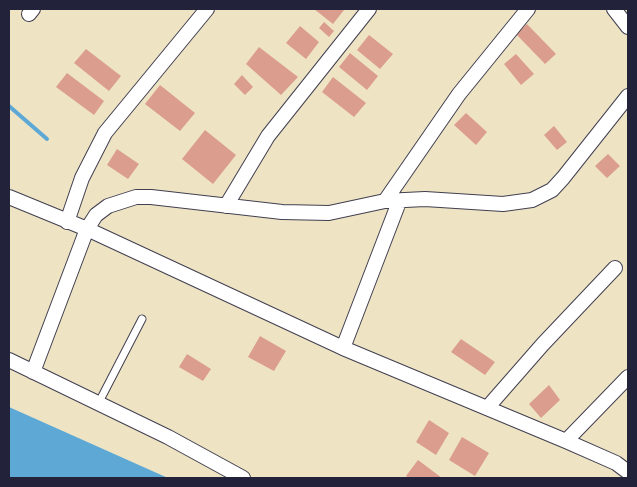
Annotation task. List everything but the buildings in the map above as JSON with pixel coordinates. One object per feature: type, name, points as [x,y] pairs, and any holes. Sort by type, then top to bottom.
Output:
[{"type":"street","points":[[67,222],[82,178],[105,133],[207,9]]},
{"type":"street","points":[[226,206],[268,136],[369,9]]},
{"type":"street","points":[[343,348],[392,202],[458,94],[528,9]]},
{"type":"street","points":[[614,9],[628,27]]},
{"type":"street","points":[[32,372],[87,229],[96,215],[108,206],[136,198],[282,212],[329,213],[392,202],[425,199],[511,204],[532,200],[542,196],[563,178],[628,96]]},
{"type":"street","points":[[9,197],[87,229],[343,348],[616,463],[628,472]]},
{"type":"street","points":[[487,408],[543,344],[615,268]]},
{"type":"street","points":[[9,360],[168,437],[243,478]]},
{"type":"street","points":[[566,441],[628,377]]},
{"type":"lane","points":[[98,404],[142,320]]},
{"type":"water","points":[[9,407],[168,478],[9,478]]},
{"type":"waterway","points":[[9,106],[47,139]]}]
